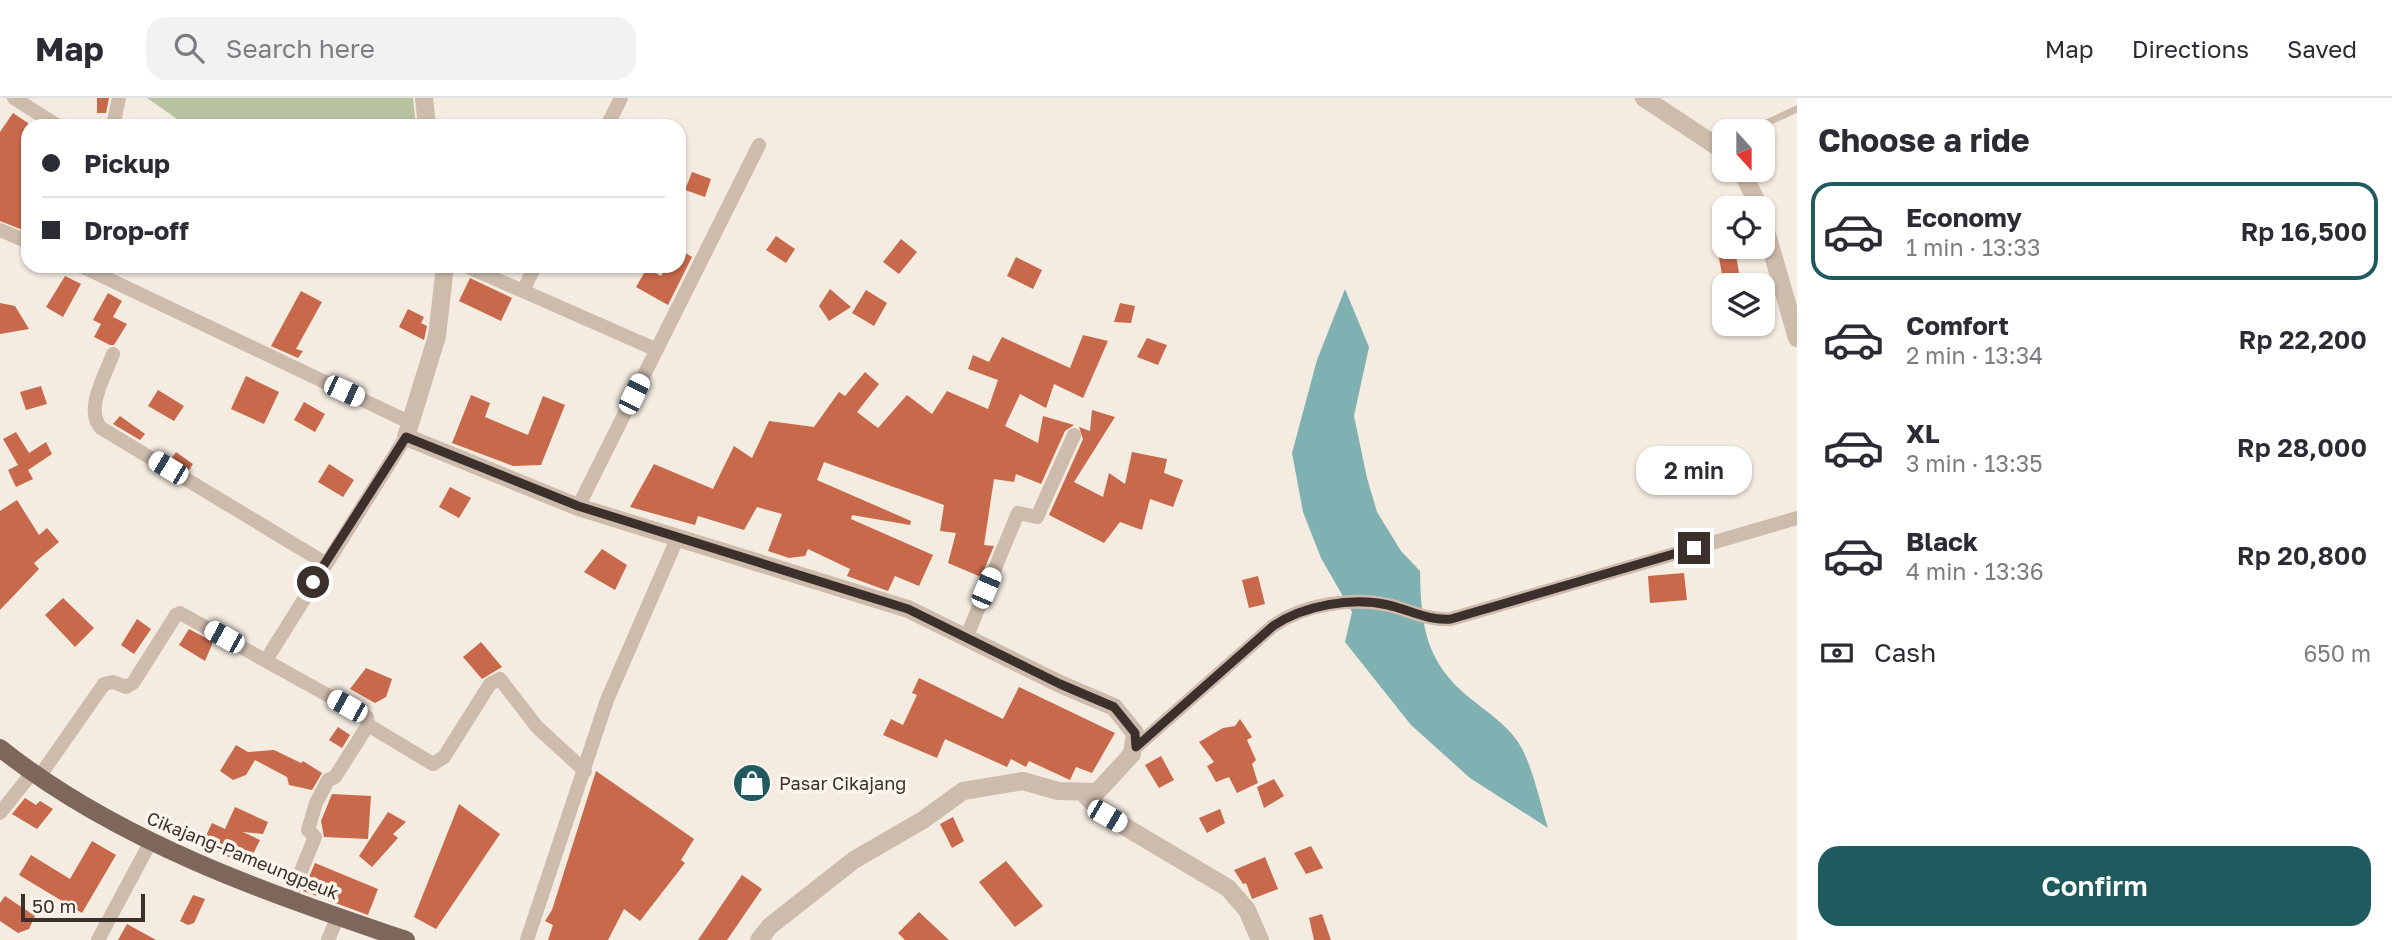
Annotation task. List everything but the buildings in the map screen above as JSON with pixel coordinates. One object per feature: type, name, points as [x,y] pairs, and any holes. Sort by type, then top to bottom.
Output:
[{"type":"main road","name":"Cikajang-Pameungpeuk","points":[[0,748],[35,775],[150,843],[407,940]]},
{"type":"street","points":[[0,103],[4,98]]},
{"type":"street","points":[[13,98],[47,119]]},
{"type":"street","points":[[114,119],[119,98]]},
{"type":"street","points":[[424,98],[426,119]]},
{"type":"street","points":[[610,119],[621,98]]},
{"type":"street","points":[[1644,98],[1712,141]]},
{"type":"street","points":[[578,506],[759,145]]},
{"type":"street","points":[[0,230],[21,239]]},
{"type":"street","points":[[1774,259],[1797,338]]},
{"type":"street","points":[[95,273],[409,430],[578,506],[908,609],[1114,707],[1135,733],[1136,747]]},
{"type":"street","points":[[266,660],[409,430],[437,336],[444,273]]},
{"type":"street","points":[[482,273],[657,349]]},
{"type":"street","points":[[523,291],[532,273]]},
{"type":"street","points":[[113,354],[94,406],[96,422],[101,428],[325,563]]},
{"type":"street","points":[[965,638],[1018,513],[1037,517],[1074,435]]},
{"type":"street","points":[[759,940],[771,926],[853,860],[923,820],[963,791],[1023,782],[1083,793],[1097,792],[1113,777],[1136,747],[1273,626],[1293,615],[1340,603],[1389,605],[1425,617],[1451,619],[1797,518]]},
{"type":"street","points":[[527,940],[607,700],[677,539]]},
{"type":"street","points":[[0,813],[35,775],[104,684],[110,681],[126,687],[133,683],[177,614],[367,717],[368,725],[316,803],[308,830],[315,837],[290,898]]},
{"type":"street","points":[[368,725],[433,764],[444,757],[490,684],[500,679],[537,727],[585,771]]},
{"type":"street","points":[[1083,793],[1107,816],[1190,862],[1228,888],[1247,910],[1260,940]]},
{"type":"street","points":[[98,940],[150,843]]},
{"type":"street","points":[[328,940],[338,916]]},
{"type":"lane","points":[[1775,120],[1797,110]]},
{"type":"green space","points":[[147,98],[413,98],[415,119],[177,119]]},
{"type":"water","points":[[1345,289],[1369,347],[1354,416],[1377,512],[1401,551],[1420,571],[1424,626],[1435,657],[1456,685],[1502,724],[1518,742],[1532,772],[1548,828],[1470,778],[1411,725],[1345,642],[1352,612],[1321,558],[1303,512],[1292,453],[1317,360]]},
{"type":"place","name":"Pasar Cikajang","points":[[752,783]]},
{"type":"route","points":[[313,582],[406,437],[578,506],[908,609],[1060,684],[1114,707],[1135,733],[1136,747],[1185,707],[1200,690],[1273,626],[1293,615],[1340,603],[1366,602],[1389,605],[1433,619],[1451,619],[1694,548]]}]
